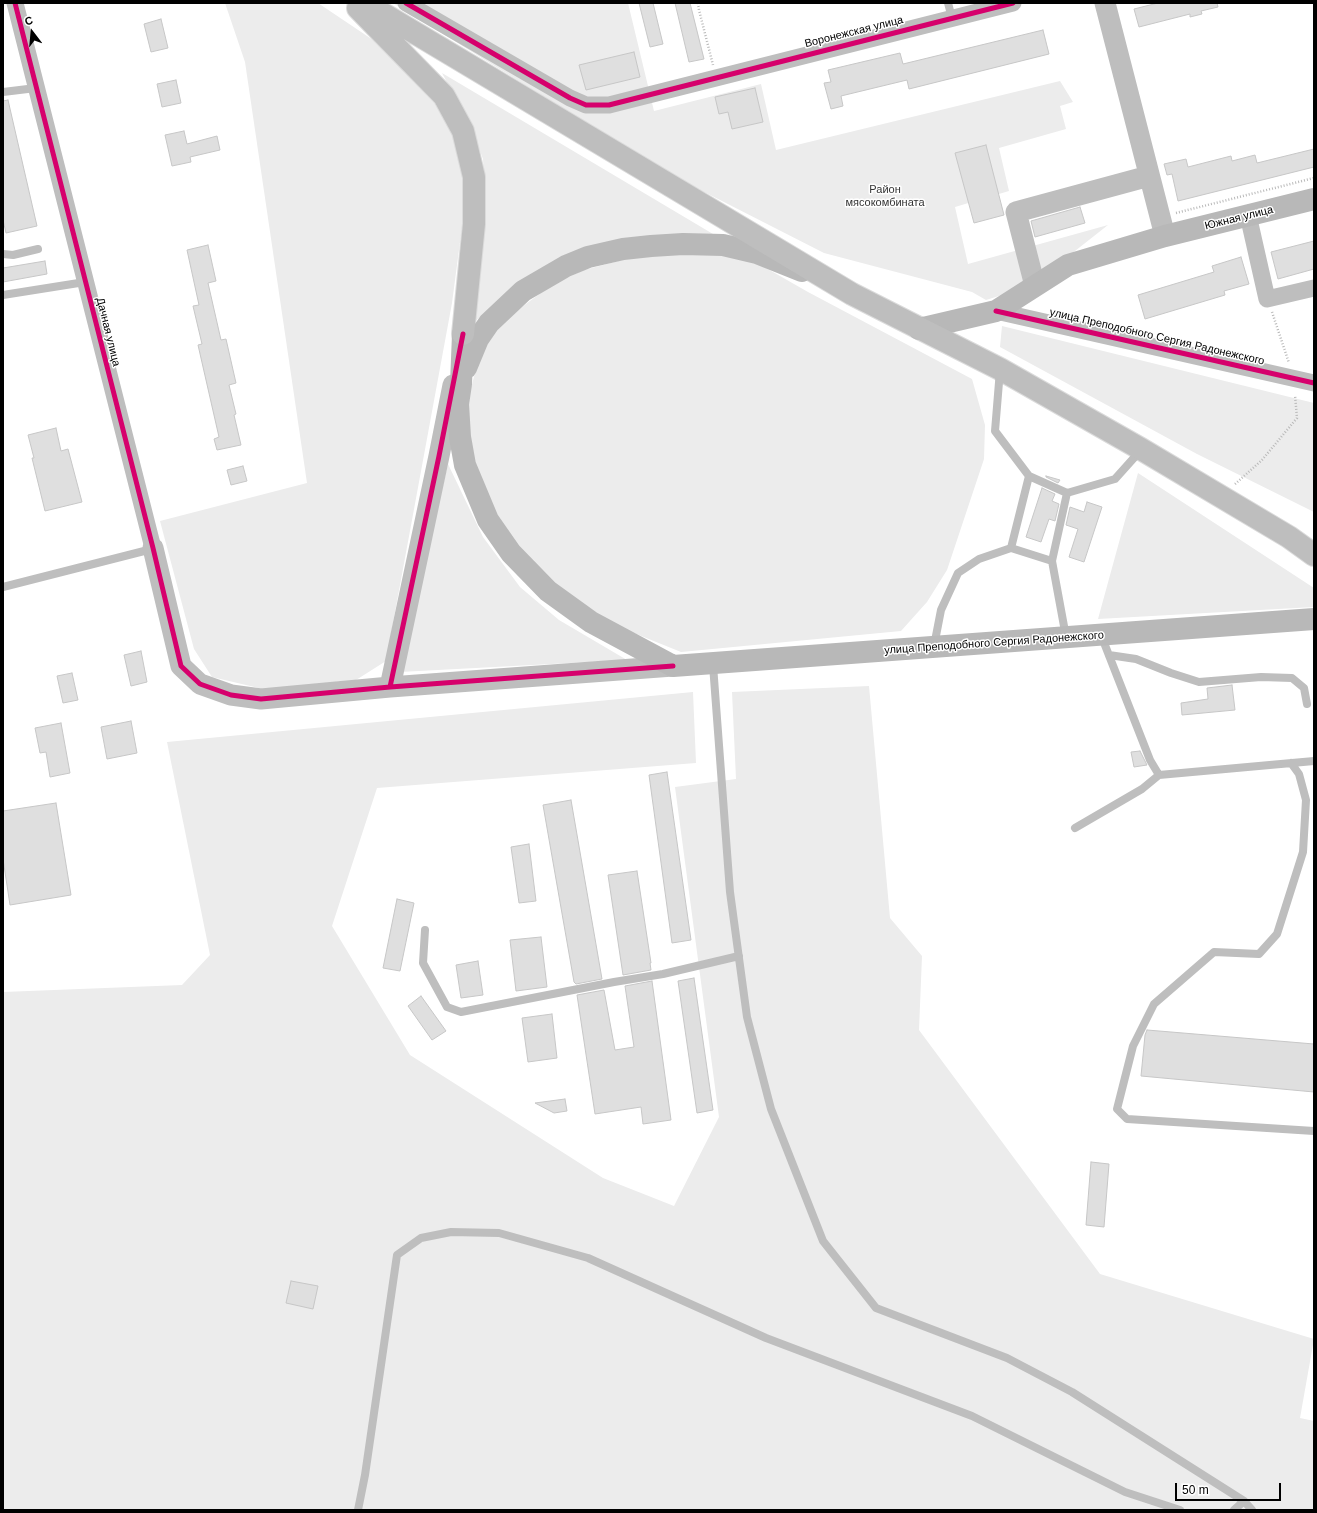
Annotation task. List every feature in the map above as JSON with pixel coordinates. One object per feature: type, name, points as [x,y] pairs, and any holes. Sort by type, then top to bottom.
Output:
[{"type":"highway","points":[[353,3],[444,96],[463,131],[474,176],[474,224],[462,334]]},
{"type":"highway","points":[[365,3],[852,294],[1000,369],[1141,449],[1289,537],[1314,555]]},
{"type":"main road","name":"Южная улица","points":[[919,329],[996,311],[1068,265],[1162,226],[1248,215],[1314,199]]},
{"type":"main road","points":[[460,394],[469,360],[478,339],[489,323],[523,291],[566,266],[588,257],[623,249],[651,246],[683,244],[723,245],[756,253],[798,269],[852,294]]},
{"type":"main road","points":[[462,334],[460,437],[465,465],[488,520],[511,553],[548,591],[591,622],[673,666]]},
{"type":"main road","name":"улица Преподобного Сергия Радонежского","points":[[673,666],[1314,619]]},
{"type":"street","name":"Дачная улица","points":[[14,3],[153,548],[181,666],[200,684],[231,695],[261,699],[390,687]]},
{"type":"street","name":"Воронежская улица","points":[[406,3],[570,98],[586,105],[609,105],[699,82],[950,11],[1013,3]]},
{"type":"street","points":[[1104,3],[1162,226]]},
{"type":"street","points":[[1035,286],[1016,212],[1149,176]]},
{"type":"street","points":[[1248,215],[1267,299],[1314,288]]},
{"type":"street","name":"улица Преподобного Сергия Радонежского","points":[[996,311],[1314,383]]},
{"type":"street","points":[[462,334],[439,456],[390,687],[673,666]]},
{"type":"street","points":[[439,456],[460,394]]},
{"type":"lane","points":[[3,92],[36,88]]},
{"type":"lane","points":[[3,254],[13,255],[38,249]]},
{"type":"lane","points":[[3,295],[85,282]]},
{"type":"lane","points":[[1000,369],[994,431],[1029,476],[1067,493],[1116,479],[1141,449]]},
{"type":"lane","points":[[1011,548],[1029,476]]},
{"type":"lane","points":[[1066,637],[1052,561],[1067,493]]},
{"type":"lane","points":[[3,587],[153,548]]},
{"type":"lane","points":[[934,647],[941,610],[958,573],[979,559],[1011,548],[1052,561]]},
{"type":"lane","points":[[1101,635],[1150,760],[1159,775]]},
{"type":"lane","points":[[1109,655],[1136,659],[1199,682],[1261,677],[1292,678],[1304,688],[1307,704]]},
{"type":"lane","points":[[713,664],[730,892],[747,1017],[771,1109],[823,1241],[876,1308],[1007,1358],[1072,1392],[1244,1501],[1252,1510]]},
{"type":"lane","points":[[1075,828],[1142,789],[1159,775],[1314,761]]},
{"type":"lane","points":[[1291,763],[1299,774],[1306,800],[1303,852],[1277,934],[1259,954],[1214,952],[1154,1004],[1132,1046],[1117,1110],[1127,1119],[1314,1131]]},
{"type":"lane","points":[[425,930],[423,963],[447,1008],[461,1012],[663,974],[739,956]]},
{"type":"lane","points":[[358,1510],[397,1255],[421,1238],[451,1232],[499,1233],[588,1258],[766,1338],[972,1416],[1126,1492],[1180,1510]]},
{"type":"lane","points":[[1234,1510],[1244,1501]]},
{"type":"path","points":[[698,3],[717,77]]},
{"type":"path","points":[[1162,226],[1314,178]]},
{"type":"path","points":[[1221,497],[1262,460],[1297,418],[1294,378],[1267,299]]},
{"type":"green space","points":[[225,3],[318,3],[376,42],[435,104],[462,152],[464,212],[452,303],[386,661],[356,680],[263,689],[212,677],[194,649],[160,521],[307,483],[245,62]]},
{"type":"green space","name":"Район мясокомбината","points":[[393,3],[628,3],[654,111],[761,84],[776,150],[1060,81],[1073,102],[1060,106],[1066,129],[999,148],[1009,191],[955,207],[968,264],[1108,225],[1061,262],[1015,291],[986,300],[972,292],[824,253],[669,174]]},
{"type":"green space","points":[[442,73],[713,234],[520,282],[472,324],[485,200],[483,159],[470,125]]},
{"type":"green space","points":[[671,254],[720,255],[759,264],[808,292],[972,379],[985,425],[984,459],[947,570],[927,602],[901,631],[681,652],[624,629],[582,604],[542,575],[514,543],[495,514],[469,449],[468,417],[470,392],[481,350],[500,323],[553,284],[584,270],[630,258]]},
{"type":"green space","points":[[1002,326],[1314,403],[1314,512],[1197,454],[1000,347]]},
{"type":"green space","points":[[448,464],[483,537],[520,587],[559,620],[627,660],[400,672]]},
{"type":"green space","points":[[1138,473],[1314,588],[1314,607],[1098,619]]},
{"type":"green space","points":[[869,686],[890,918],[922,956],[919,1030],[1100,1274],[1314,1339],[1300,1418],[1314,1421],[1314,1510],[3,1510],[3,992],[182,985],[210,955],[167,742],[693,692],[696,763],[377,788],[332,926],[410,1055],[603,1178],[674,1206],[719,1117],[675,787],[736,779],[732,692]]},
{"type":"building","points":[[639,3],[653,3],[663,44],[650,47]]},
{"type":"building","points":[[675,3],[690,3],[704,59],[689,62]]},
{"type":"building","points":[[1158,3],[1217,3],[1218,7],[1201,11],[1202,14],[1190,17],[1190,14],[1139,27],[1134,9]]},
{"type":"building","points":[[161,19],[168,48],[151,52],[144,24]]},
{"type":"building","points":[[1043,30],[1049,54],[909,89],[907,80],[841,96],[843,106],[831,109],[824,83],[831,82],[828,70],[900,53],[903,64]]},
{"type":"building","points":[[634,52],[640,77],[586,90],[579,65]]},
{"type":"building","points":[[176,80],[181,103],[162,107],[157,84]]},
{"type":"building","points":[[755,88],[763,122],[732,129],[728,112],[719,114],[715,97]]},
{"type":"building","points":[[8,100],[37,226],[6,233],[3,220],[3,101]]},
{"type":"building","points":[[184,131],[187,144],[217,136],[220,150],[190,157],[191,162],[172,166],[165,135]]},
{"type":"building","points":[[986,145],[1004,215],[974,223],[955,153]]},
{"type":"building","points":[[1314,149],[1314,167],[1178,201],[1172,174],[1167,175],[1164,164],[1186,159],[1188,167],[1231,156],[1232,161],[1255,155],[1257,163]]},
{"type":"building","points":[[1080,207],[1085,223],[1035,237],[1031,221]]},
{"type":"building","points":[[1314,241],[1314,269],[1278,279],[1271,252]]},
{"type":"building","points":[[208,245],[216,281],[208,283],[221,340],[226,339],[236,383],[229,385],[241,445],[217,450],[214,439],[219,437],[198,345],[202,344],[193,306],[199,305],[187,250]]},
{"type":"building","points":[[1241,257],[1249,284],[1224,291],[1225,295],[1145,319],[1138,295],[1214,272],[1212,266]]},
{"type":"building","points":[[45,261],[47,274],[3,282],[3,268]]},
{"type":"building","points":[[56,428],[61,451],[68,449],[82,502],[45,511],[28,435]]},
{"type":"building","points":[[243,466],[247,481],[231,485],[227,470]]},
{"type":"building","points":[[1046,476],[1060,480],[1058,483]]},
{"type":"building","points":[[1042,488],[1055,494],[1052,501],[1059,504],[1055,521],[1049,519],[1041,542],[1026,537]]},
{"type":"building","points":[[1087,502],[1102,507],[1084,562],[1069,557],[1078,529],[1066,525],[1070,507],[1084,512]]},
{"type":"building","points":[[141,651],[147,682],[131,686],[124,655]]},
{"type":"building","points":[[72,673],[78,700],[63,703],[57,676]]},
{"type":"building","points":[[1232,685],[1235,710],[1182,715],[1181,703],[1208,699],[1207,688]]},
{"type":"building","points":[[131,721],[137,753],[107,759],[101,727]]},
{"type":"building","points":[[61,723],[70,773],[50,777],[46,752],[40,753],[35,728]]},
{"type":"building","points":[[1140,751],[1147,765],[1134,767],[1131,752]]},
{"type":"building","points":[[667,772],[691,940],[672,943],[649,775]]},
{"type":"building","points":[[571,800],[602,979],[576,984],[574,982],[543,805]]},
{"type":"building","points":[[56,803],[71,895],[10,905],[3,859],[3,811]]},
{"type":"building","points":[[529,844],[536,901],[519,903],[511,847]]},
{"type":"building","points":[[637,871],[651,970],[623,975],[608,875]]},
{"type":"building","points":[[397,899],[414,903],[400,971],[383,968]]},
{"type":"building","points":[[541,937],[547,987],[516,991],[510,940]]},
{"type":"building","points":[[478,961],[483,995],[461,998],[456,965]]},
{"type":"building","points":[[694,978],[713,1110],[697,1113],[678,981]]},
{"type":"building","points":[[652,981],[671,1120],[643,1124],[641,1107],[595,1114],[577,995],[604,990],[615,1050],[634,1047],[625,986]]},
{"type":"building","points":[[421,996],[446,1031],[432,1040],[408,1006]]},
{"type":"building","points":[[552,1014],[557,1058],[528,1062],[522,1018]]},
{"type":"building","points":[[1147,1030],[1314,1044],[1314,1092],[1141,1076],[1145,1035]]},
{"type":"building","points":[[565,1099],[567,1111],[554,1113],[535,1103]]},
{"type":"building","points":[[1091,1162],[1109,1164],[1104,1227],[1086,1225]]},
{"type":"building","points":[[291,1281],[318,1286],[313,1309],[286,1303]]},
{"type":"cycle path","points":[[15,3],[153,548],[181,666],[200,684],[231,695],[261,699],[390,687],[673,666]]},
{"type":"cycle path","points":[[406,3],[570,98],[586,105],[609,105],[1013,3]]},
{"type":"cycle path","points":[[996,311],[1314,383]]},
{"type":"cycle path","points":[[390,687],[439,456],[463,334]]}]
